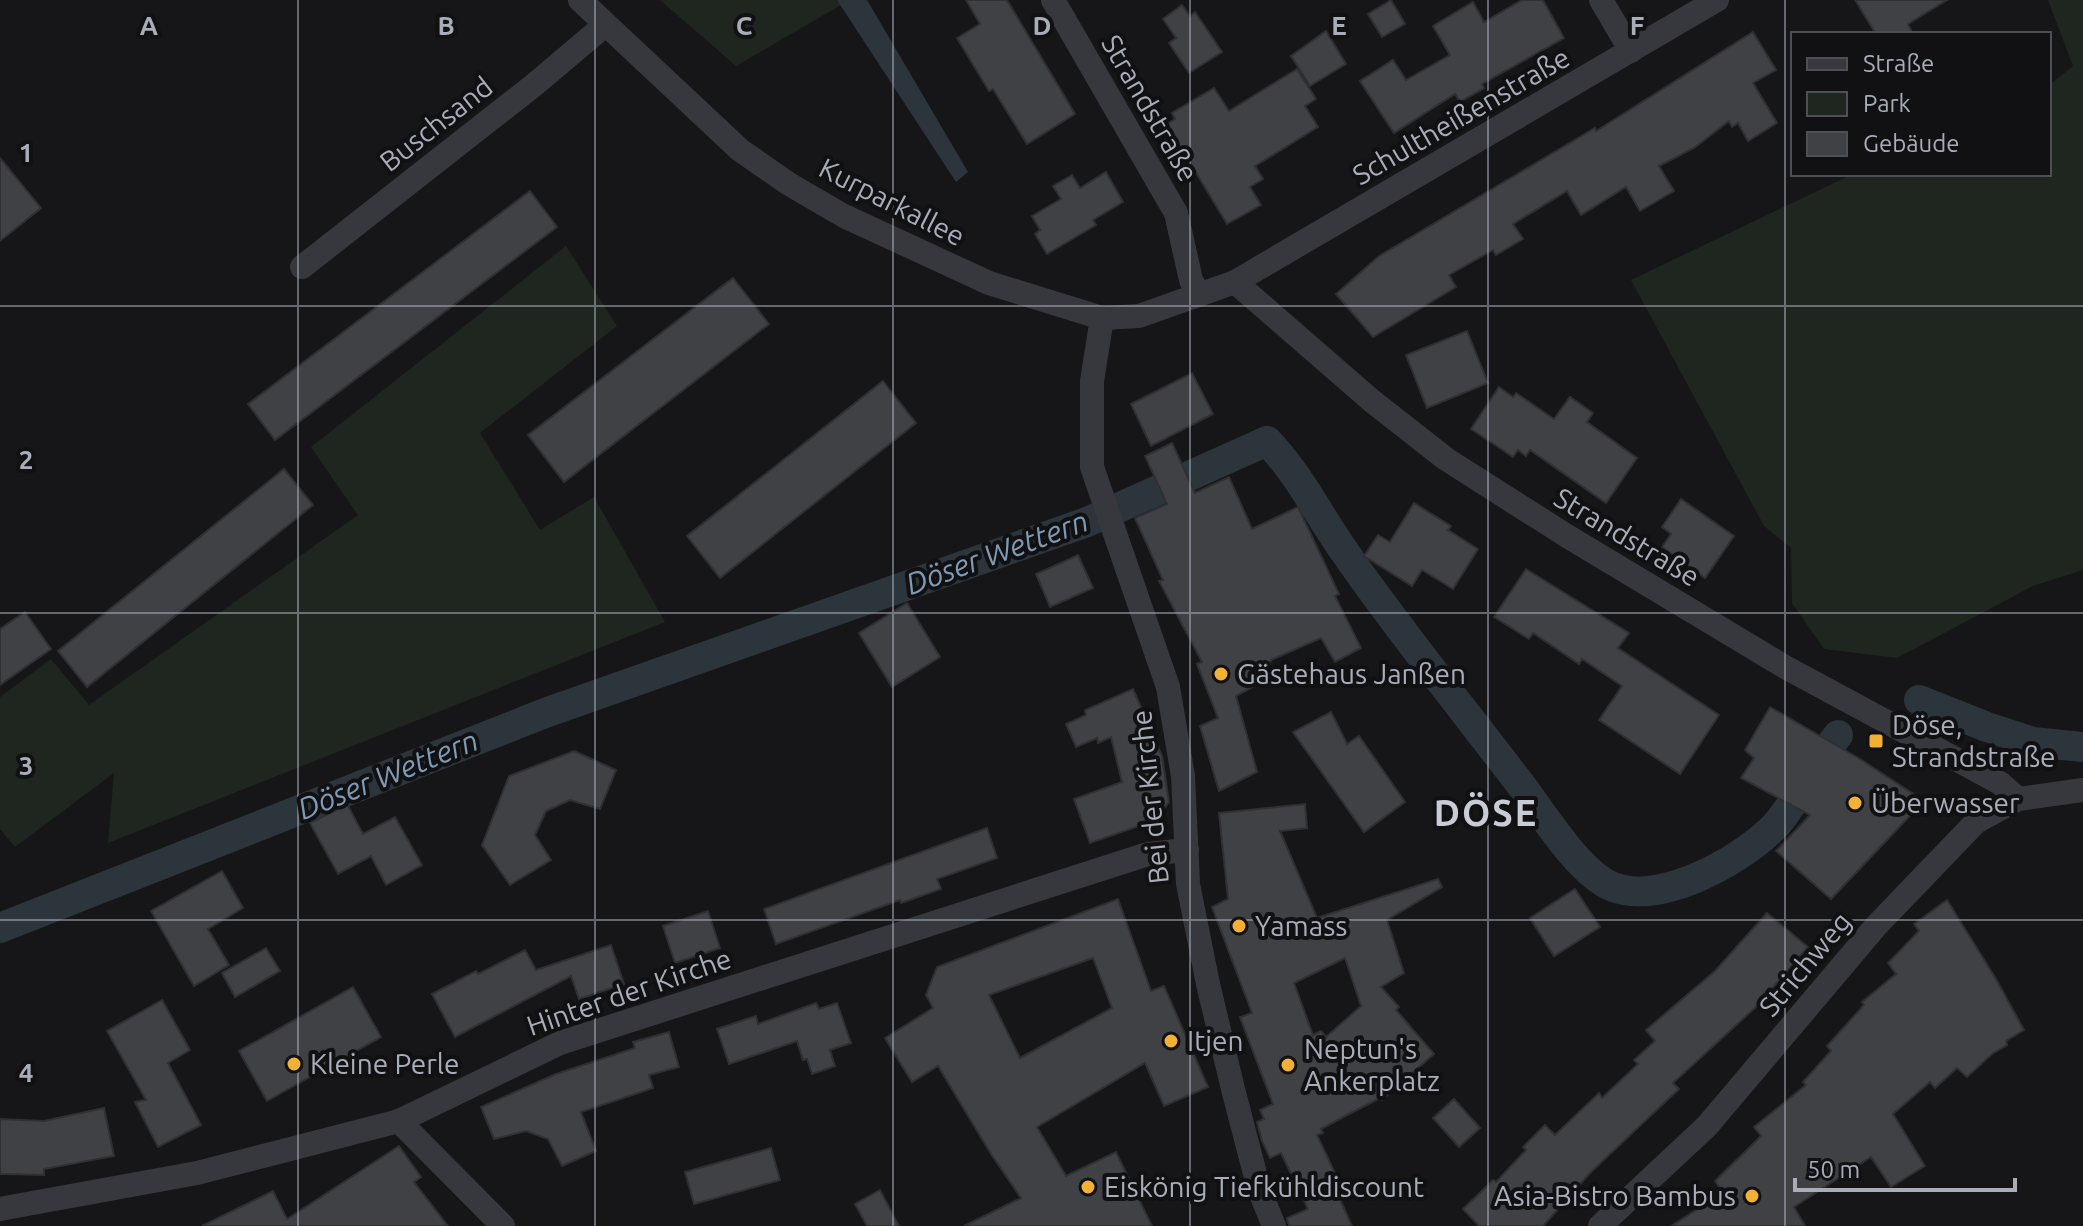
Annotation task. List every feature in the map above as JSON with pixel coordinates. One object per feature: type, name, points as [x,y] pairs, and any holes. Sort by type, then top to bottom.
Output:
[{"type":"street","name":"Kurparkallee","points":[[580,0],[740,150],[830,208],[989,283],[1102,318],[1139,316],[1235,282]]},
{"type":"street","name":"Strandstraße","points":[[1053,0],[1176,213],[1191,280],[1199,295]]},
{"type":"street","points":[[1601,0],[1631,51]]},
{"type":"street","name":"Schultheißenstraße","points":[[1235,282],[1717,0]]},
{"type":"street","name":"Buschsand","points":[[302,267],[534,85],[605,25]]},
{"type":"street","name":"Strandstraße","points":[[1235,282],[1372,401],[1446,459],[1785,667],[2000,783],[2018,799]]},
{"type":"street","name":"Bei der Kirche","points":[[1102,318],[1092,381],[1092,467],[1168,687],[1183,776],[1188,884],[1208,984],[1259,1189],[1274,1226]]},
{"type":"street","name":"Strichweg","points":[[1600,1226],[1707,1126],[1876,926],[1976,822],[2018,799],[2083,790]]},
{"type":"street","name":"Hinter der Kirche","points":[[0,1209],[197,1173],[399,1121],[560,1043],[1148,854],[1187,850]]},
{"type":"street","points":[[399,1121],[503,1226]]},
{"type":"green space","points":[[660,0],[837,0],[841,5],[736,66]]},
{"type":"green space","points":[[2048,0],[2083,0],[2083,570],[2033,586],[1897,658],[1824,649],[1792,603],[1791,548],[1764,526],[1631,280],[1849,176],[2051,176],[2051,83],[2073,66]]},
{"type":"green space","points":[[566,246],[617,326],[480,433],[540,530],[594,497],[665,622],[108,843],[114,773],[15,847],[0,829],[0,697],[51,659],[89,705],[358,515],[311,447]]},
{"type":"shaded area","points":[[837,0],[867,0],[968,172],[956,182]]},
{"type":"building","points":[[966,0],[1007,0],[1075,114],[1027,144],[993,89],[989,91],[957,38],[980,24]]},
{"type":"building","points":[[1391,0],[1405,24],[1382,37],[1368,14]]},
{"type":"building","points":[[1522,0],[1543,0],[1564,38],[1482,84],[1484,88],[1460,102],[1455,94],[1394,133],[1360,81],[1393,60],[1406,80],[1450,55],[1433,26],[1473,2],[1484,22]]},
{"type":"building","points":[[1855,0],[1947,0],[1908,24],[1912,32],[1875,32]]},
{"type":"building","points":[[1182,5],[1190,16],[1195,12],[1222,52],[1189,73],[1169,43],[1176,38],[1163,19]]},
{"type":"building","points":[[1326,31],[1346,64],[1310,86],[1291,56]]},
{"type":"building","points":[[1753,32],[1776,70],[1753,83],[1777,123],[1748,141],[1738,123],[1732,127],[1729,121],[1694,148],[1659,166],[1674,191],[1640,211],[1626,187],[1581,215],[1567,191],[1513,224],[1523,239],[1496,255],[1493,250],[1449,275],[1456,287],[1373,337],[1336,294],[1379,256],[1595,128],[1596,131]]},
{"type":"building","points":[[1297,69],[1316,99],[1305,106],[1318,127],[1255,166],[1263,179],[1250,187],[1261,205],[1227,224],[1164,126],[1175,119],[1172,113],[1214,88],[1229,111]]},
{"type":"building","points":[[0,158],[41,208],[0,241]]},
{"type":"building","points":[[1106,172],[1123,202],[1093,220],[1096,225],[1047,254],[1035,234],[1040,230],[1032,216],[1061,199],[1053,186],[1072,175],[1080,188]]},
{"type":"building","points":[[530,191],[557,227],[275,440],[248,404]]},
{"type":"building","points":[[733,278],[769,324],[564,482],[528,435]]},
{"type":"building","points":[[1467,331],[1488,383],[1427,408],[1406,355]]},
{"type":"building","points":[[1192,373],[1213,414],[1151,446],[1131,404]]},
{"type":"building","points":[[883,381],[916,423],[720,578],[687,536]]},
{"type":"building","points":[[1499,387],[1513,397],[1516,393],[1554,419],[1570,397],[1593,413],[1587,422],[1637,458],[1606,503],[1530,450],[1526,456],[1518,450],[1513,457],[1471,429]]},
{"type":"building","points":[[1172,443],[1195,493],[1229,477],[1252,529],[1298,507],[1339,594],[1335,596],[1361,648],[1335,662],[1321,638],[1271,660],[1265,680],[1236,696],[1257,772],[1219,791],[1200,726],[1218,718],[1197,664],[1202,662],[1159,581],[1163,580],[1135,518],[1167,504],[1145,456]]},
{"type":"building","points":[[284,469],[313,505],[87,687],[58,651]]},
{"type":"building","points":[[1681,499],[1734,536],[1705,578],[1662,547],[1671,534],[1662,527]]},
{"type":"building","points":[[1414,503],[1451,526],[1448,530],[1478,549],[1453,589],[1422,570],[1412,586],[1364,556],[1378,535],[1390,542]]},
{"type":"building","points":[[1078,555],[1093,588],[1050,607],[1036,574]]},
{"type":"building","points":[[1526,569],[1629,633],[1618,648],[1719,715],[1680,774],[1599,720],[1622,686],[1582,659],[1579,664],[1533,633],[1529,639],[1494,617]]},
{"type":"building","points":[[907,603],[940,657],[892,687],[859,633]]},
{"type":"building","points":[[25,612],[51,649],[0,685],[0,629]]},
{"type":"building","points":[[1133,689],[1162,756],[1169,802],[1156,820],[1090,843],[1074,799],[1122,782],[1111,737],[1098,743],[1097,738],[1076,747],[1066,724],[1086,715],[1085,710]]},
{"type":"building","name":"Überwasser","points":[[1770,707],[1860,759],[1924,801],[1831,899],[1776,851],[1810,815],[1741,778],[1754,758],[1745,750]]},
{"type":"building","points":[[1331,712],[1347,744],[1359,736],[1405,802],[1364,832],[1293,732]]},
{"type":"building","points":[[574,751],[616,770],[600,809],[570,800],[546,811],[535,835],[551,860],[510,885],[482,845],[509,776]]},
{"type":"building","points":[[347,804],[363,834],[395,817],[422,865],[386,885],[371,856],[338,874],[310,823]]},
{"type":"building","points":[[1305,804],[1307,828],[1280,831],[1317,918],[1438,879],[1442,887],[1387,920],[1404,973],[1381,987],[1399,1007],[1396,1010],[1434,1054],[1382,1100],[1380,1098],[1321,1129],[1323,1133],[1317,1135],[1344,1192],[1338,1195],[1352,1226],[1289,1226],[1287,1218],[1308,1209],[1281,1153],[1270,1158],[1262,1141],[1257,1122],[1264,1119],[1260,1110],[1273,1104],[1240,1017],[1252,1013],[1212,907],[1228,899],[1219,813]],"holes":[[[1345,958],[1361,1006],[1326,1037],[1321,1031],[1313,1035],[1294,983]]]},
{"type":"building","points":[[987,828],[997,858],[937,879],[941,889],[901,903],[900,900],[776,944],[764,909]]},
{"type":"building","points":[[222,871],[243,908],[208,929],[229,965],[194,986],[151,911]]},
{"type":"building","points":[[1575,889],[1600,927],[1554,956],[1530,918]]},
{"type":"building","points":[[1118,899],[1151,991],[1164,986],[1208,1087],[1164,1106],[1145,1063],[1037,1127],[1066,1176],[1116,1152],[1152,1226],[964,1226],[1021,1198],[938,1066],[912,1082],[885,1038],[933,1008],[926,995],[937,967]],"holes":[[[1093,958],[1112,1008],[1020,1058],[989,995]]]},
{"type":"building","points":[[1947,900],[2024,1030],[2006,1041],[2007,1045],[1967,1077],[1957,1068],[1935,1088],[1930,1082],[1893,1114],[1925,1166],[1891,1187],[1871,1157],[1794,1207],[1805,1226],[1671,1226],[1723,1193],[1715,1181],[1761,1136],[1754,1127],[1806,1085],[1803,1082],[1831,1051],[1827,1046],[1864,1005],[1862,1002],[1896,974],[1888,963],[1919,931],[1914,924]]},
{"type":"building","points":[[708,911],[720,948],[675,963],[663,926]]},
{"type":"building","points":[[1767,913],[1808,947],[1757,1006],[1673,1083],[1679,1089],[1591,1172],[1543,1226],[1479,1226],[1463,1209],[1493,1180],[1496,1182],[1545,1125],[1555,1135],[1599,1093],[1602,1098],[1638,1064],[1634,1060],[1655,1041],[1646,1030],[1715,971]]},
{"type":"building","points":[[611,945],[624,984],[579,999],[571,976],[455,1037],[432,994],[525,950],[536,970]]},
{"type":"building","points":[[266,948],[280,971],[235,997],[222,973]]},
{"type":"building","points":[[353,987],[381,1037],[267,1101],[239,1051]]},
{"type":"building","points":[[162,1000],[190,1050],[168,1063],[201,1125],[158,1147],[135,1102],[146,1100],[107,1031]]},
{"type":"building","points":[[816,1003],[819,1009],[837,1003],[851,1043],[830,1050],[835,1066],[812,1074],[807,1059],[803,1060],[797,1041],[729,1064],[717,1029],[756,1016],[758,1024]]},
{"type":"building","points":[[669,1032],[679,1067],[649,1075],[653,1088],[581,1112],[596,1151],[562,1166],[548,1139],[526,1131],[494,1139],[481,1107],[556,1074],[635,1048],[633,1042]]},
{"type":"building","points":[[1454,1099],[1480,1128],[1459,1147],[1433,1118]]},
{"type":"building","points":[[104,1108],[114,1156],[44,1169],[44,1175],[0,1174],[0,1119],[44,1121]]},
{"type":"building","points":[[399,1146],[421,1177],[414,1182],[448,1226],[202,1226],[273,1191],[287,1219]]},
{"type":"building","points":[[771,1148],[780,1180],[694,1204],[685,1172]]},
{"type":"building","points":[[880,1190],[899,1226],[867,1226],[855,1204]]},
{"type":"waterway","name":"Döser Wettern","points":[[0,928],[545,713],[1087,522],[1267,441],[1289,467],[1344,551],[1410,641],[1564,844],[1601,880],[1613,887],[1632,891],[1653,890],[1698,877],[1740,855],[1757,842],[1778,823],[1791,805]]},
{"type":"waterway","name":"Döser Wettern","points":[[1919,700],[2033,742],[2083,747]]},
{"type":"waterway","name":"Döser Wettern","points":[[1832,743],[1838,735]]},
{"type":"place","name":"Gästehaus Janßen","points":[[1221,674]]},
{"type":"place","name":"Döse, Strandstraße","points":[[1876,741]]},
{"type":"place","name":"Überwasser","points":[[1855,803]]},
{"type":"place","name":"Yamass","points":[[1239,926]]},
{"type":"place","name":"Itjen","points":[[1171,1041]]},
{"type":"place","name":"Kleine Perle","points":[[294,1064]]},
{"type":"place","name":"Neptun's Ankerplatz","points":[[1288,1065]]},
{"type":"place","name":"Eiskönig Tiefkühldiscount","points":[[1088,1187]]},
{"type":"place","name":"Asia-Bistro Bambus","points":[[1752,1196]]},
{"type":"district","name":"DÖSE","points":[[1486,813]]}]
